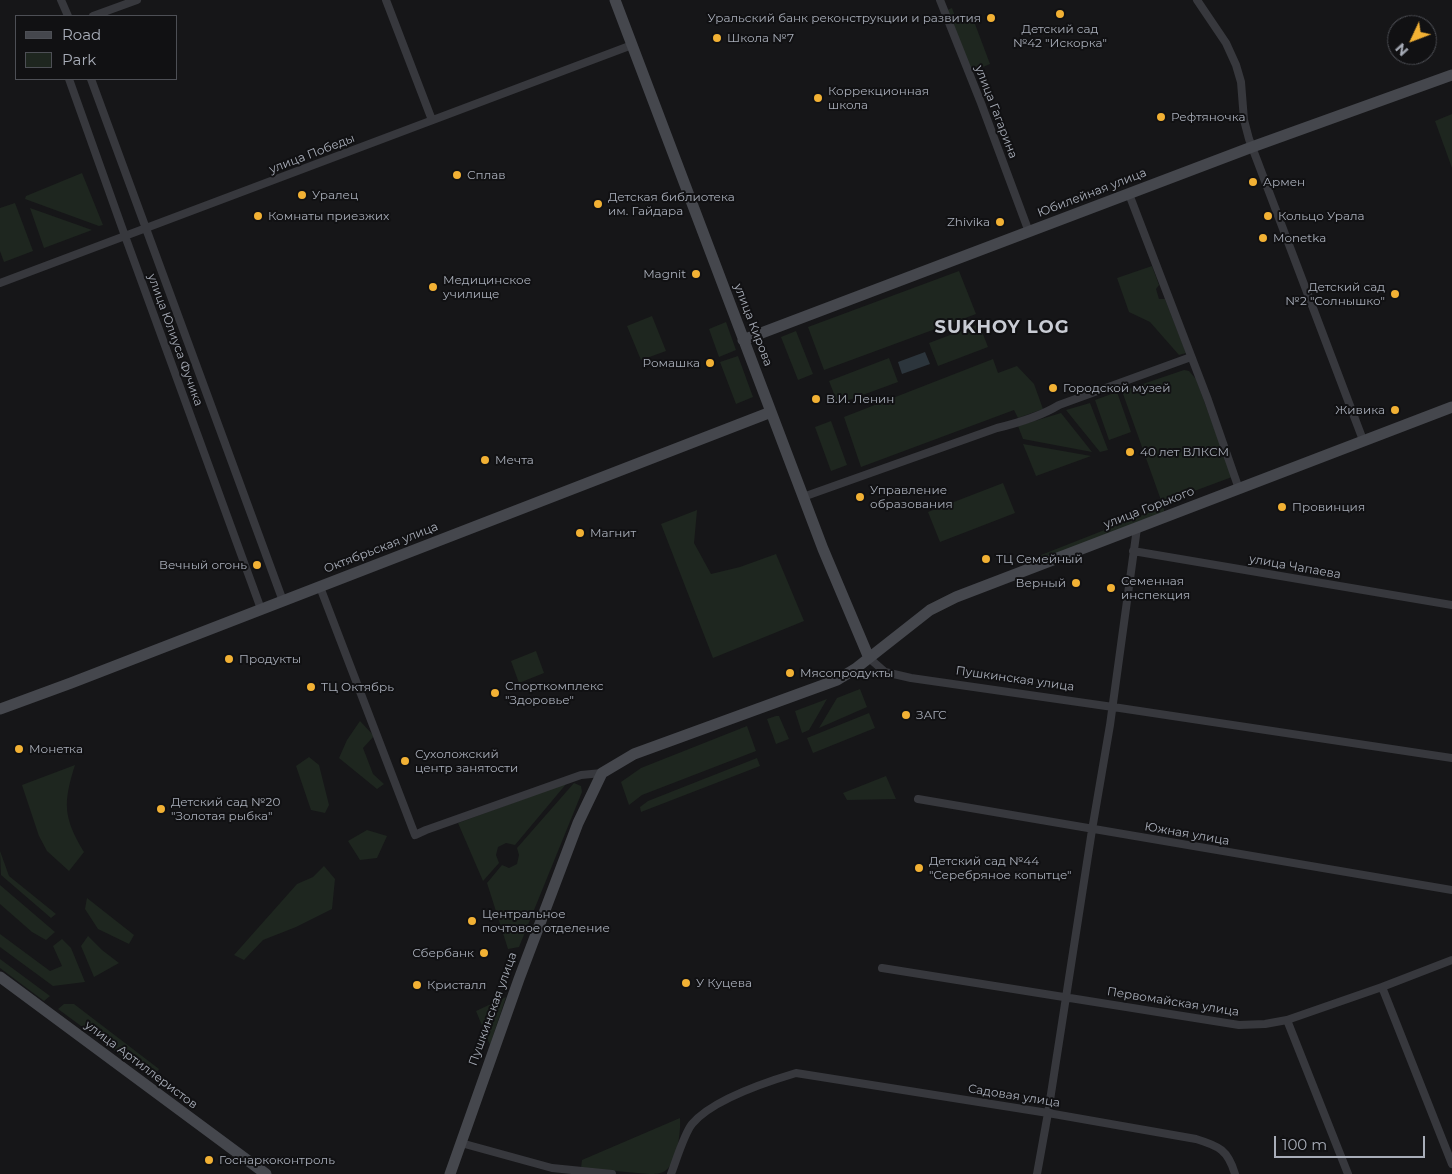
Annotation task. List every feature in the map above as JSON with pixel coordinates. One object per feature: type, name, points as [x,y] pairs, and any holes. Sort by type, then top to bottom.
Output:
[{"type":"street","points":[[60,0],[68,15]]},
{"type":"street","points":[[96,15],[137,0]]},
{"type":"street","points":[[386,0],[432,120]]},
{"type":"street","name":"улица Кирова","points":[[615,0],[803,497],[869,658]]},
{"type":"street","name":"улица Гагарина","points":[[940,0],[1029,232]]},
{"type":"street","points":[[1197,0],[1226,43],[1236,65],[1241,82],[1244,120],[1252,147],[1363,440]]},
{"type":"street","name":"улица Победы","points":[[0,283],[632,45]]},
{"type":"street","name":"Юбилейная улица","points":[[744,340],[1252,147],[1452,75]]},
{"type":"street","name":"улица Юлиуса Фучика","points":[[69,80],[262,609]]},
{"type":"street","name":"улица Юлиуса Фучика","points":[[91,80],[283,601]]},
{"type":"street","points":[[1129,194],[1239,489]]},
{"type":"street","points":[[803,497],[997,428],[1011,425],[1059,405],[1191,357]]},
{"type":"street","name":"улица Горького","points":[[869,658],[930,610],[956,597],[1452,407]]},
{"type":"street","name":"Октябрьская улица","points":[[0,708],[71,683],[771,412]]},
{"type":"street","points":[[1037,1174],[1113,707],[1137,528]]},
{"type":"street","name":"улица Чапаева","points":[[1133,551],[1452,605]]},
{"type":"street","points":[[320,586],[415,835],[581,775],[602,773],[634,754],[837,680],[869,658]]},
{"type":"street","name":"Пушкинская улица","points":[[869,658],[885,672],[911,678],[1452,758]]},
{"type":"street","name":"Пушкинская улица","points":[[450,1174],[519,979],[578,823],[602,773]]},
{"type":"street","name":"Южная улица","points":[[918,799],[1452,890]]},
{"type":"street","name":"Первомайская улица","points":[[882,968],[1239,1025],[1265,1024],[1287,1020],[1452,960]]},
{"type":"street","name":"улица Артиллеристов","points":[[0,977],[266,1174]]},
{"type":"street","points":[[1382,987],[1452,1164]]},
{"type":"street","points":[[1287,1020],[1348,1174]]},
{"type":"street","name":"Садовая улица","points":[[671,1174],[691,1126],[703,1113],[726,1100],[796,1073],[1048,1113],[1196,1140],[1212,1144],[1225,1153],[1231,1159],[1235,1174]]},
{"type":"street","points":[[461,1142],[522,1161],[552,1168],[612,1174]]},
{"type":"green space","points":[[952,8],[957,22],[972,16],[990,64],[971,72],[947,10]]},
{"type":"green space","points":[[1452,114],[1452,168],[1435,121]]},
{"type":"green space","points":[[82,173],[103,225],[99,226],[25,199],[26,196]]},
{"type":"green space","points":[[15,203],[33,251],[4,262],[0,251],[0,208]]},
{"type":"green space","points":[[30,208],[92,230],[44,248]]},
{"type":"green space","points":[[1152,266],[1159,285],[1156,289],[1159,299],[1165,299],[1186,353],[1179,355],[1150,322],[1129,312],[1117,278]]},
{"type":"green space","points":[[959,271],[976,314],[824,370],[808,327]]},
{"type":"green space","points":[[652,316],[666,351],[641,360],[627,326]]},
{"type":"green space","points":[[726,322],[736,350],[719,357],[709,329]]},
{"type":"green space","points":[[979,324],[988,347],[938,366],[929,343]]},
{"type":"green space","points":[[796,331],[813,374],[798,380],[781,337]]},
{"type":"green space","points":[[738,356],[753,397],[736,404],[720,362]]},
{"type":"green space","points":[[889,358],[898,382],[838,404],[829,381]]},
{"type":"green space","points":[[993,359],[998,373],[1017,366],[1034,384],[1043,409],[1018,418],[1014,410],[861,467],[844,417]]},
{"type":"green space","points":[[1184,370],[1189,371],[1196,379],[1232,477],[1162,503],[1122,391]]},
{"type":"green space","points":[[1117,392],[1131,432],[1109,440],[1095,400]]},
{"type":"green space","points":[[1090,403],[1108,450],[1100,452],[1066,410]]},
{"type":"green space","points":[[1061,413],[1092,452],[1023,439],[1018,426]]},
{"type":"green space","points":[[831,421],[847,465],[831,471],[815,427]]},
{"type":"green space","points":[[1023,444],[1091,456],[1036,476]]},
{"type":"green space","points":[[1003,483],[1015,513],[940,542],[928,512]]},
{"type":"green space","points":[[1163,507],[1165,513],[1044,560],[1041,557],[1041,555]]},
{"type":"green space","points":[[697,510],[694,543],[711,574],[740,567],[776,554],[804,621],[713,658],[661,524]]},
{"type":"green space","points":[[536,651],[544,673],[519,683],[511,661]]},
{"type":"green space","points":[[860,689],[867,707],[819,728],[837,698]]},
{"type":"green space","points":[[827,699],[809,730],[802,733],[795,711]]},
{"type":"green space","points":[[869,713],[875,728],[813,753],[807,738]]},
{"type":"green space","points":[[779,716],[789,739],[776,744],[767,719]]},
{"type":"green space","points":[[360,721],[374,736],[363,748],[373,774],[384,784],[377,789],[339,758],[347,740]]},
{"type":"green space","points":[[747,726],[756,751],[642,795],[629,805],[621,782],[641,768]]},
{"type":"green space","points":[[309,757],[319,765],[329,805],[325,813],[311,810],[296,766]]},
{"type":"green space","points":[[757,758],[760,766],[641,812],[640,807],[648,801]]},
{"type":"green space","points":[[75,765],[68,790],[67,810],[72,829],[84,852],[69,871],[47,851],[39,836],[22,785]]},
{"type":"green space","points":[[886,776],[896,799],[847,800],[843,793]]},
{"type":"green space","points":[[567,783],[515,845],[506,843],[498,847],[496,855],[499,863],[483,881],[458,823]]},
{"type":"green space","points":[[574,783],[581,786],[582,792],[519,947],[508,949],[487,883],[502,865],[509,868],[517,864],[519,855],[517,848]]},
{"type":"green space","points":[[367,830],[387,836],[377,858],[360,860],[348,841]]},
{"type":"green space","points":[[0,851],[9,876],[56,914],[51,918],[1,875]]},
{"type":"green space","points":[[324,866],[335,879],[332,909],[296,927],[263,940],[244,960],[234,955],[297,884],[313,877]]},
{"type":"green space","points":[[0,885],[55,932],[46,940],[32,932],[0,904]]},
{"type":"green space","points":[[87,898],[134,935],[129,944],[98,929],[85,909]]},
{"type":"green space","points":[[0,934],[50,971],[62,966],[53,946],[62,939],[71,948],[85,982],[53,986],[0,947]]},
{"type":"green space","points":[[88,936],[119,963],[94,977],[81,946]]},
{"type":"green space","points":[[0,959],[50,996],[44,1001],[0,968]]},
{"type":"green space","points":[[506,997],[490,1045],[476,1011]]},
{"type":"green space","points":[[64,1004],[74,1004],[159,1069],[153,1079],[58,1009]]},
{"type":"green space","points":[[680,1118],[679,1139],[675,1154],[673,1161],[665,1171],[649,1174],[581,1168],[582,1160]]},
{"type":"shaded area","points":[[925,352],[930,364],[902,374],[898,362]]},
{"type":"place","name":"Детский сад №42 \"Искорка\"","points":[[1060,14]]},
{"type":"place","name":"Уральский банк реконструкции и развития","points":[[991,18]]},
{"type":"place","name":"Школа №7","points":[[717,38]]},
{"type":"place","name":"Коррекционная школа","points":[[818,98]]},
{"type":"place","name":"Рефтяночка","points":[[1161,117]]},
{"type":"place","name":"Сплав","points":[[457,175]]},
{"type":"place","name":"Армен","points":[[1253,182]]},
{"type":"place","name":"Уралец","points":[[302,195]]},
{"type":"place","name":"Детская библиотека им. Гайдара","points":[[598,204]]},
{"type":"place","name":"Комнаты приезжих","points":[[258,216]]},
{"type":"place","name":"Кольцо Урала","points":[[1268,216]]},
{"type":"place","name":"Zhivika","points":[[1000,222]]},
{"type":"place","name":"Monetka","points":[[1263,238]]},
{"type":"place","name":"Magnit","points":[[696,274]]},
{"type":"place","name":"Медицинское училище","points":[[433,287]]},
{"type":"place","name":"Детский сад №2 \"Солнышко\"","points":[[1395,294]]},
{"type":"place","name":"Ромашка","points":[[710,363]]},
{"type":"place","name":"Городской музей","points":[[1053,388]]},
{"type":"place","name":"В.И. Ленин","points":[[816,399]]},
{"type":"place","name":"Живика","points":[[1395,410]]},
{"type":"place","name":"40 лет ВЛКСМ","points":[[1130,452]]},
{"type":"place","name":"Мечта","points":[[485,460]]},
{"type":"place","name":"Управление образования","points":[[860,497]]},
{"type":"place","name":"Провинция","points":[[1282,507]]},
{"type":"place","name":"Магнит","points":[[580,533]]},
{"type":"place","name":"ТЦ Семейный","points":[[986,559]]},
{"type":"place","name":"Вечный огонь","points":[[257,565]]},
{"type":"place","name":"Верный","points":[[1076,583]]},
{"type":"place","name":"Семенная инспекция","points":[[1111,588]]},
{"type":"place","name":"Продукты","points":[[229,659]]},
{"type":"place","name":"Мясопродукты","points":[[790,673]]},
{"type":"place","name":"ТЦ Октябрь","points":[[311,687]]},
{"type":"place","name":"Спорткомплекс \"Здоровье\"","points":[[495,693]]},
{"type":"place","name":"ЗАГС","points":[[906,715]]},
{"type":"place","name":"Монетка","points":[[19,749]]},
{"type":"place","name":"Сухоложский центр занятости","points":[[405,761]]},
{"type":"place","name":"Детский сад №20 \"Золотая рыбка\"","points":[[161,809]]},
{"type":"place","name":"Детский сад №44 \"Серебряное копытце\"","points":[[919,868]]},
{"type":"place","name":"Центральное почтовое отделение","points":[[472,921]]},
{"type":"place","name":"Сбербанк","points":[[484,953]]},
{"type":"place","name":"У Куцева","points":[[686,983]]},
{"type":"place","name":"Кристалл","points":[[417,985]]},
{"type":"place","name":"Госнаркоконтроль","points":[[209,1160]]},
{"type":"district","name":"SUKHOY LOG","points":[[1002,328]]}]
